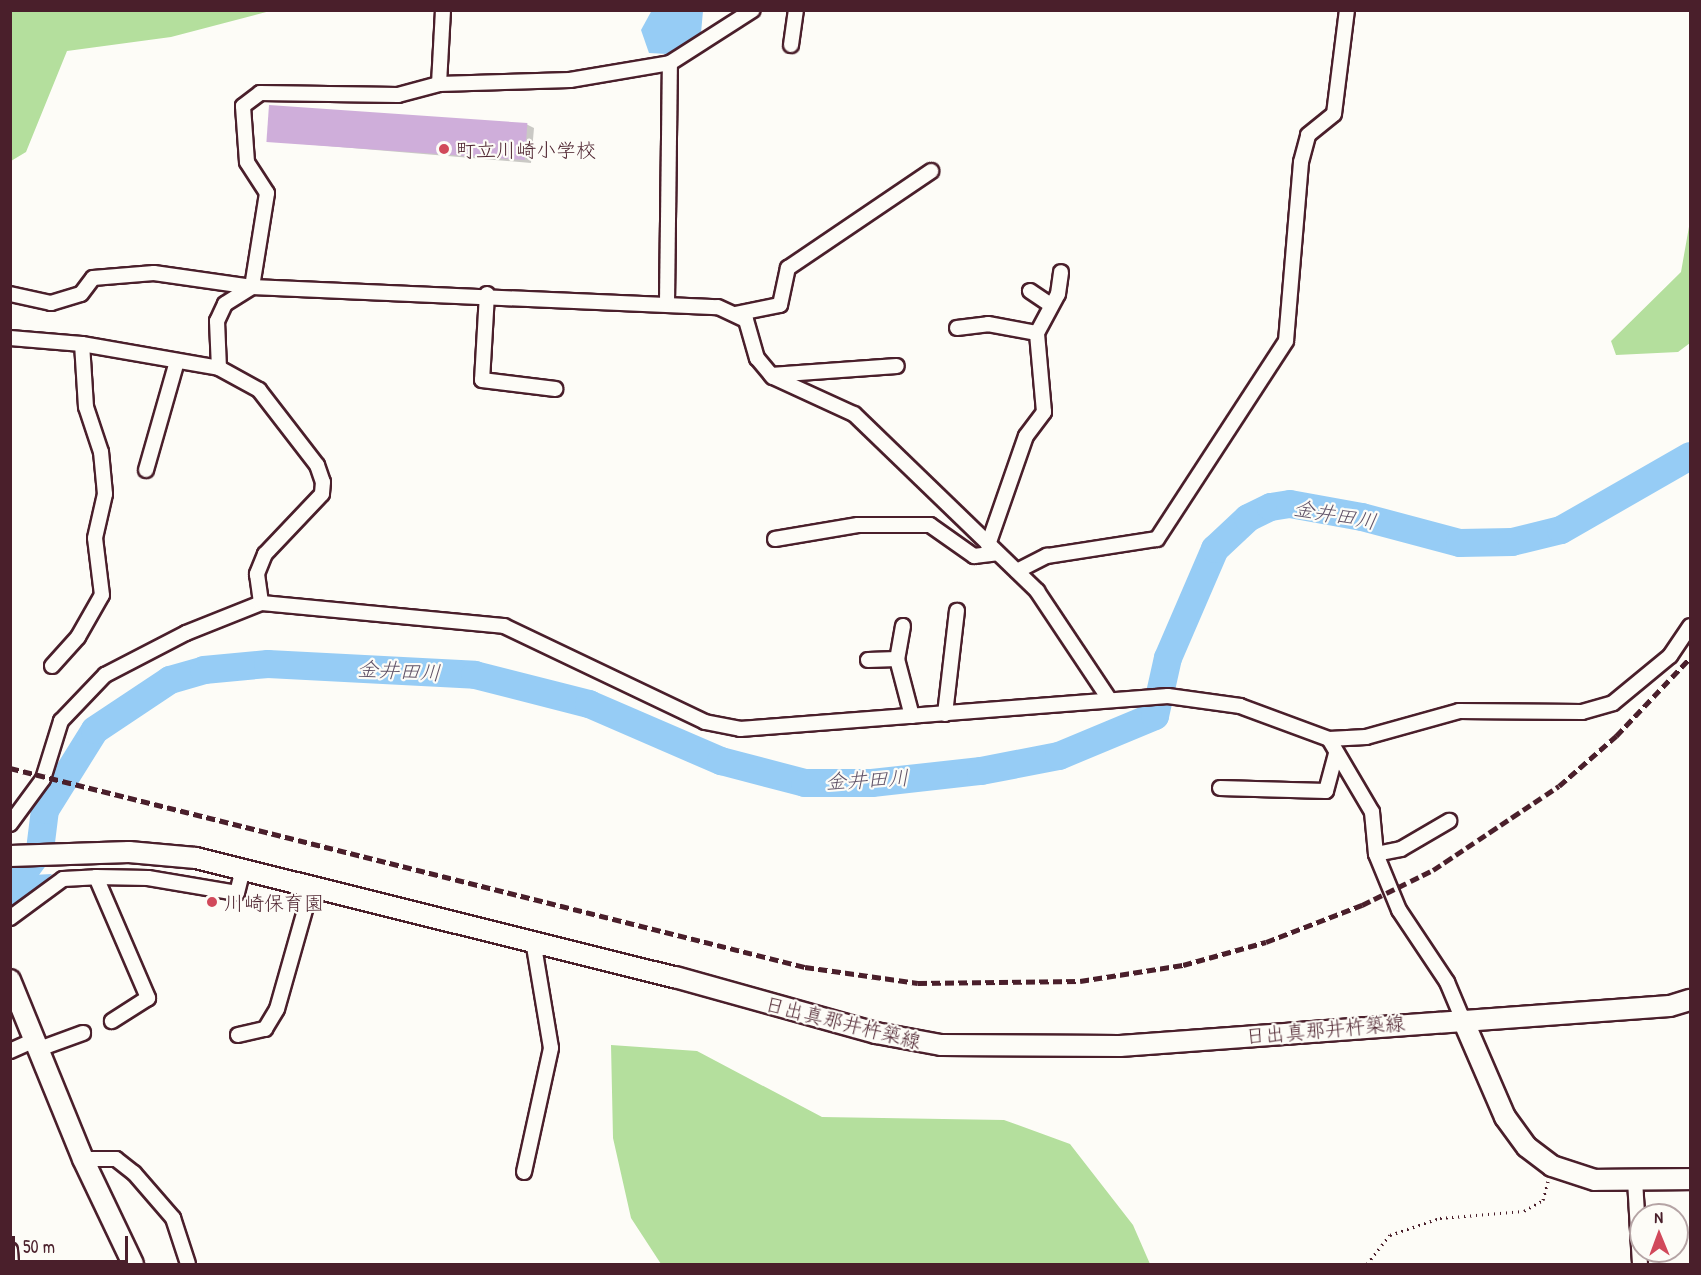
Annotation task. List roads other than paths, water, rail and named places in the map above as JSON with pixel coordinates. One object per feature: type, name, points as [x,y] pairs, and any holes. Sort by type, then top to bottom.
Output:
[{"type":"main road","name":"日出真那井杵築線","points":[[13,856],[129,852],[243,869],[532,941],[876,1033],[941,1045],[1120,1046],[1670,1006],[1690,1000]]},
{"type":"main road","points":[[10,980],[83,1159],[122,1230],[133,1264]]},
{"type":"main road","points":[[1463,1020],[1505,1117],[1527,1147],[1552,1166],[1595,1180],[1690,1179]]},
{"type":"street","points":[[439,84],[443,10]]},
{"type":"street","points":[[219,368],[217,321],[225,304],[252,287],[267,193],[247,162],[243,106],[260,93],[398,95],[439,84],[570,80],[670,63],[753,10]]},
{"type":"street","points":[[791,45],[796,10]]},
{"type":"street","points":[[1017,571],[1047,556],[1157,539],[1286,341],[1301,162],[1308,135],[1334,114],[1347,10]]},
{"type":"street","points":[[667,302],[670,63]]},
{"type":"street","points":[[735,314],[780,305],[788,268],[931,171]]},
{"type":"street","points":[[992,549],[1026,436],[1044,412],[1037,333],[1052,305],[1061,272]]},
{"type":"street","points":[[10,294],[51,303],[81,294],[93,278],[119,273],[154,273],[252,287],[487,294],[667,302],[718,307],[746,320],[757,358],[771,375],[854,414],[1037,591],[1108,699]]},
{"type":"street","points":[[1030,291],[1052,305]]},
{"type":"street","points":[[487,294],[482,380],[555,390]]},
{"type":"street","points":[[957,327],[988,324],[1037,333]]},
{"type":"street","points":[[10,338],[82,344],[219,368],[259,390],[317,465],[323,482],[322,495],[265,554],[257,574],[261,603]]},
{"type":"street","points":[[51,666],[78,637],[102,595],[95,538],[105,494],[101,452],[86,407],[82,344]]},
{"type":"street","points":[[146,470],[177,361]]},
{"type":"street","points":[[771,375],[897,366]]},
{"type":"street","points":[[775,539],[858,525],[930,525],[974,556],[992,549]]},
{"type":"street","points":[[10,824],[42,779],[61,721],[105,675],[186,633],[261,603],[504,626],[705,722],[740,729],[1168,696],[1240,706],[1329,739],[1366,737],[1459,711],[1582,712],[1613,703],[1670,656],[1690,626]]},
{"type":"street","points":[[945,714],[957,611]]},
{"type":"street","points":[[903,626],[897,659],[912,716]]},
{"type":"street","points":[[868,660],[897,659]]},
{"type":"street","points":[[1329,739],[1372,812],[1376,854],[1413,938],[1447,982],[1463,1020]]},
{"type":"street","points":[[1220,788],[1326,791],[1336,754]]},
{"type":"street","points":[[1376,854],[1401,849],[1449,821]]},
{"type":"street","points":[[10,918],[63,879],[148,878],[237,893],[243,869]]},
{"type":"street","points":[[96,877],[148,998],[112,1022]]},
{"type":"street","points":[[238,1035],[265,1029],[277,1009],[312,885]]},
{"type":"street","points":[[524,1172],[551,1048],[532,941]]},
{"type":"street","points":[[10,1051],[83,1033]]},
{"type":"street","points":[[83,1159],[116,1159],[134,1173],[173,1218],[188,1264]]},
{"type":"street","points":[[1635,1179],[1640,1264]]},
{"type":"street","points":[[10,1250],[11,1264]]},
{"type":"water","points":[[652,10],[703,11],[701,33],[667,54],[649,53],[641,30]]},
{"type":"water","points":[[52,874],[42,885],[11,907],[11,876]]},
{"type":"waterway","name":"金井田川","points":[[10,891],[40,850],[45,810],[95,730],[170,680],[204,670],[268,664],[475,675],[589,704],[721,761],[805,783],[872,783],[981,771],[1059,756],[1155,716],[1168,658],[1215,549],[1248,518],[1271,507],[1290,504],[1362,517],[1460,543],[1512,542],[1561,530],[1690,456]]},
{"type":"railway","points":[[10,768],[805,967],[918,983],[1080,981],[1183,965],[1266,942],[1362,905],[1433,870],[1559,786],[1616,736],[1690,658]]},
{"type":"place","name":"町立川崎小学校","points":[[444,149]]},
{"type":"place","name":"川崎保育園","points":[[212,902]]}]
